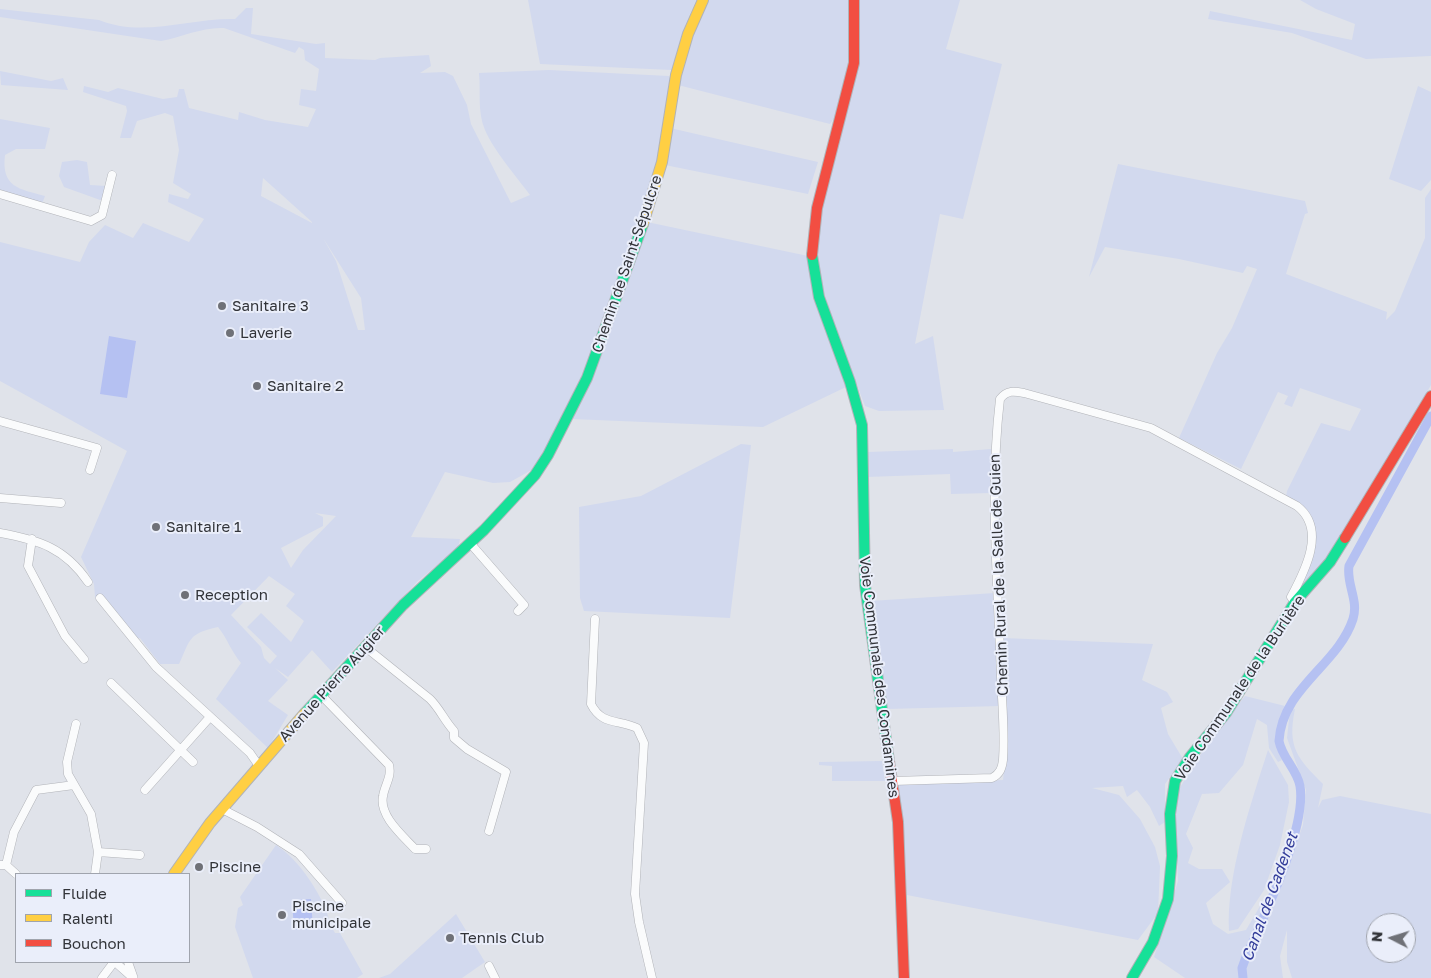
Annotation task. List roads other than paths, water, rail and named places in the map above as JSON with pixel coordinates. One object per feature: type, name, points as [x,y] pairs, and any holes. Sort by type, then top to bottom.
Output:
[{"type":"street","name":"Chemin de Saint-Sépulcre","points":[[505,508],[535,475],[548,456],[587,378],[603,338],[662,162],[676,75],[688,34],[703,0]]},
{"type":"street","name":"Voie Communale des Condamines","points":[[854,0],[855,42],[853,70],[817,200],[812,256],[822,304],[858,402],[862,425],[865,585],[893,781],[901,860],[904,978]]},
{"type":"street","points":[[0,194],[91,221],[102,215],[112,174]]},
{"type":"street","name":"Chemin Rural de la Salle de Guien","points":[[893,781],[992,778],[1000,772],[1003,762],[999,599],[994,528],[995,462],[1000,399],[1004,394],[1012,391],[1024,393],[1151,428],[1297,506],[1307,517],[1311,532],[1307,567],[1292,597],[1295,602]]},
{"type":"street","name":"Voie Communale de la Burlière","points":[[1132,978],[1153,942],[1168,899],[1172,856],[1170,814],[1175,781],[1190,757],[1226,712],[1295,602],[1330,562],[1431,396]]},
{"type":"street","points":[[0,421],[96,448],[90,470]]},
{"type":"street","points":[[0,498],[61,503]]},
{"type":"street","name":"Avenue Pierre Augier","points":[[175,873],[222,809],[364,646],[403,605],[505,508]]},
{"type":"street","points":[[0,533],[44,543],[67,557],[88,582]]},
{"type":"street","points":[[32,539],[28,566],[65,636],[84,659]]},
{"type":"street","points":[[470,543],[524,605],[518,611]]},
{"type":"street","points":[[100,598],[156,667],[250,752],[259,766]]},
{"type":"street","points":[[595,619],[591,704],[595,712],[608,722],[637,728],[644,743],[635,894],[639,922],[652,978]]},
{"type":"street","points":[[364,646],[439,708],[442,719],[454,731],[454,738],[467,749],[506,772],[489,832]]},
{"type":"street","points":[[111,683],[193,762]]},
{"type":"street","points":[[321,695],[389,765],[391,772],[383,796],[382,808],[414,849],[426,849]]},
{"type":"street","points":[[145,790],[182,751],[210,717]]},
{"type":"street","points":[[76,724],[67,762],[68,774],[91,814],[98,852],[95,873]]},
{"type":"street","points":[[15,873],[3,865],[14,832],[36,790],[74,786]]},
{"type":"street","points":[[222,809],[257,827],[299,854],[342,903]]},
{"type":"street","points":[[98,852],[140,855]]},
{"type":"street","points":[[102,978],[113,963]]},
{"type":"street","points":[[115,963],[134,978]]},
{"type":"street","points":[[128,963],[134,978]]},
{"type":"street","points":[[488,966],[495,978]]},
{"type":"water","points":[[109,336],[136,341],[127,398],[100,394]]},
{"type":"water","points":[[311,899],[313,929],[294,930],[292,900]]},
{"type":"waterway","name":"Canal de Cadenet","points":[[1243,978],[1242,968],[1282,873],[1297,825],[1300,786],[1279,741],[1282,722],[1300,691],[1336,650],[1346,635],[1354,612],[1349,566],[1431,416]]},
{"type":"place","name":"Sanitaire 3","points":[[222,306]]},
{"type":"place","name":"Laverie","points":[[230,333]]},
{"type":"place","name":"Sanitaire 2","points":[[257,386]]},
{"type":"place","name":"Sanitaire 1","points":[[156,527]]},
{"type":"place","name":"Reception","points":[[185,595]]},
{"type":"place","name":"Piscine","points":[[199,867]]},
{"type":"place","name":"Piscine municipale","points":[[282,915]]},
{"type":"place","name":"Tennis Club","points":[[450,938]]}]
